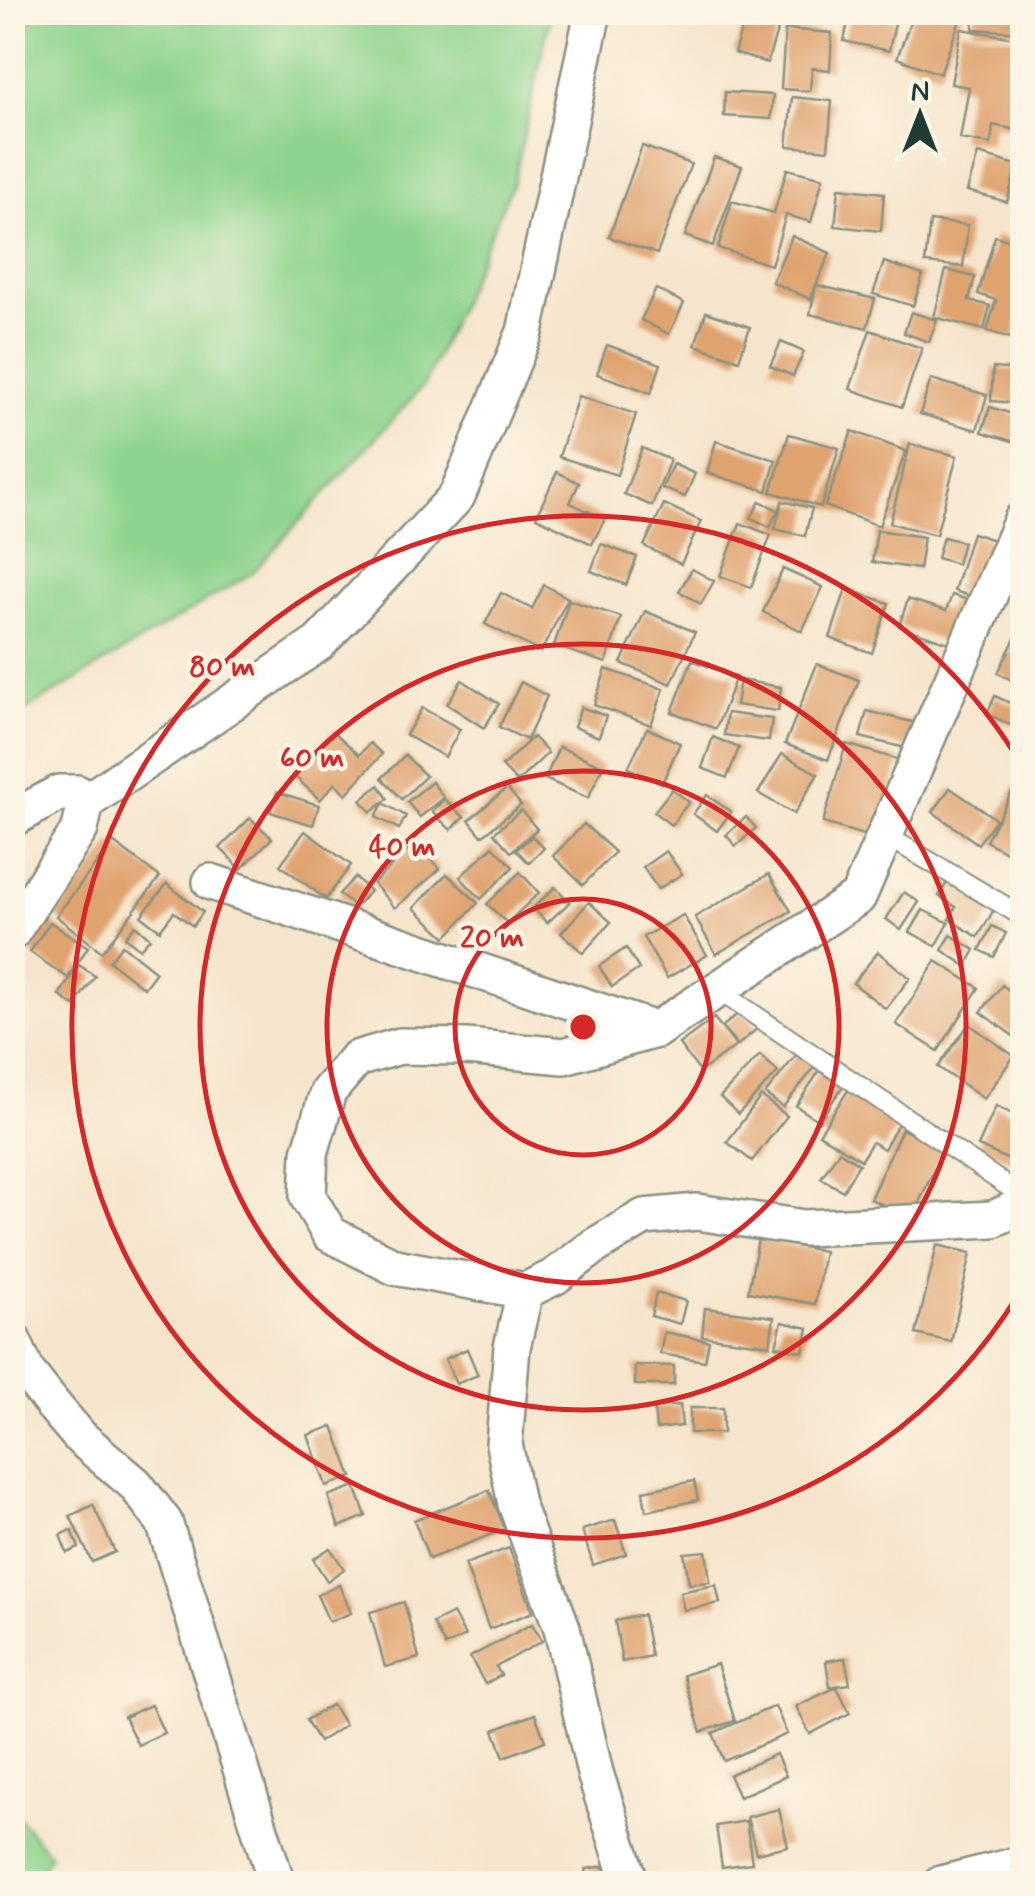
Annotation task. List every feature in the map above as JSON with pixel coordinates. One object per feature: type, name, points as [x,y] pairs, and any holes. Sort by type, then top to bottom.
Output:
[{"type":"street","points":[[12,932],[80,829],[86,802],[318,644],[457,496],[525,332],[594,12]]},
{"type":"street","points":[[1022,520],[858,897],[656,1030],[564,1056],[466,1047],[400,1046],[356,1059],[328,1092],[310,1153],[308,1197],[330,1234],[395,1268],[525,1292],[644,1217],[697,1212],[804,1228],[993,1219],[1022,1206]]},
{"type":"street","points":[[12,819],[59,792],[77,792],[86,802]]},
{"type":"street","points":[[211,882],[656,1030]]},
{"type":"street","points":[[525,1292],[512,1347],[504,1444],[516,1504],[562,1628],[595,1773],[631,1884]]},
{"type":"street","points":[[12,1339],[27,1372],[53,1405],[82,1438],[136,1484],[164,1522],[277,1884]]},
{"type":"street","points":[[941,1884],[1022,1864]]},
{"type":"lane","points":[[885,835],[1022,916]]},
{"type":"lane","points":[[718,990],[1022,1196]]},
{"type":"green space","points":[[13,12],[551,13],[514,180],[424,385],[252,573],[13,718]]},
{"type":"green space","points":[[12,1810],[50,1855],[35,1883],[13,1883]]},
{"type":"building","points":[[730,12],[783,12],[767,63],[734,53],[745,18]]},
{"type":"building","points":[[850,12],[896,19],[889,51],[844,41]]},
{"type":"building","points":[[914,12],[963,12],[940,74],[897,58]]},
{"type":"building","points":[[974,12],[1022,12],[1022,32],[973,29]]},
{"type":"building","points":[[785,29],[832,33],[830,70],[812,68],[810,91],[781,89]]},
{"type":"building","points":[[961,29],[1022,39],[1022,99],[1017,130],[993,125],[991,144],[960,139],[969,87],[951,84]]},
{"type":"building","points":[[725,92],[773,95],[771,119],[724,116]]},
{"type":"building","points":[[792,97],[832,101],[828,150],[787,146]]},
{"type":"building","points":[[642,146],[691,164],[657,254],[609,237]]},
{"type":"building","points":[[978,154],[1017,165],[1007,202],[967,191]]},
{"type":"building","points":[[714,157],[742,166],[713,246],[685,236]]},
{"type":"building","points":[[787,169],[823,178],[811,222],[786,215],[771,265],[718,248],[732,201],[774,213]]},
{"type":"building","points":[[839,188],[884,193],[881,231],[835,226]]},
{"type":"building","points":[[930,221],[968,225],[963,267],[925,263]]},
{"type":"building","points":[[792,236],[830,253],[810,299],[772,282]]},
{"type":"building","points":[[995,236],[1022,244],[1022,308],[1014,339],[987,331],[996,300],[978,294]]},
{"type":"building","points":[[884,262],[923,275],[913,306],[873,294]]},
{"type":"building","points":[[946,270],[975,277],[969,300],[990,306],[984,330],[934,317]]},
{"type":"building","points":[[816,285],[875,299],[867,328],[810,314]]},
{"type":"building","points":[[656,289],[684,303],[669,334],[641,320]]},
{"type":"building","points":[[706,312],[750,327],[739,360],[695,345]]},
{"type":"building","points":[[911,312],[937,320],[929,342],[904,333]]},
{"type":"building","points":[[870,330],[922,348],[902,407],[850,389]]},
{"type":"building","points":[[781,342],[804,352],[793,376],[770,366]]},
{"type":"building","points":[[607,345],[661,364],[651,393],[597,374]]},
{"type":"building","points":[[993,368],[1019,370],[1016,403],[991,401]]},
{"type":"building","points":[[931,379],[987,395],[977,430],[920,414]]},
{"type":"building","points":[[578,396],[636,414],[617,475],[559,457]]},
{"type":"building","points":[[990,407],[1022,417],[1022,444],[982,432]]},
{"type":"building","points":[[852,431],[906,451],[879,526],[825,506]]},
{"type":"building","points":[[789,434],[839,448],[821,507],[771,492]]},
{"type":"building","points":[[716,441],[776,460],[767,491],[707,473]]},
{"type":"building","points":[[910,444],[957,456],[936,535],[890,523]]},
{"type":"building","points":[[642,448],[670,460],[652,506],[624,494]]},
{"type":"building","points":[[673,464],[695,474],[685,497],[662,488]]},
{"type":"building","points":[[557,472],[579,483],[570,503],[605,519],[592,544],[536,517]]},
{"type":"building","points":[[760,501],[778,510],[770,527],[751,518]]},
{"type":"building","points":[[782,501],[812,508],[805,536],[775,529]]},
{"type":"building","points":[[664,504],[701,521],[681,564],[644,546]]},
{"type":"building","points":[[740,523],[771,535],[751,587],[720,576]]},
{"type":"building","points":[[877,530],[924,537],[919,569],[872,562]]},
{"type":"building","points":[[972,533],[1004,543],[986,601],[954,591]]},
{"type":"building","points":[[943,537],[963,542],[957,564],[937,558]]},
{"type":"building","points":[[601,544],[637,557],[626,585],[591,571]]},
{"type":"building","points":[[692,569],[714,581],[701,604],[679,591]]},
{"type":"building","points":[[783,569],[823,587],[802,631],[763,612]]},
{"type":"building","points":[[544,585],[568,598],[541,652],[485,624],[501,593],[532,609]]},
{"type":"building","points":[[846,589],[889,603],[872,653],[830,638]]},
{"type":"building","points":[[952,595],[975,602],[960,647],[899,626],[908,599],[946,611]]},
{"type":"building","points":[[569,600],[621,617],[606,663],[554,646]]},
{"type":"building","points":[[645,611],[695,632],[671,684],[621,663]]},
{"type":"building","points":[[1022,624],[1022,685],[998,673]]},
{"type":"building","points":[[692,660],[736,677],[716,729],[672,712]]},
{"type":"building","points":[[817,664],[859,680],[828,760],[785,744]]},
{"type":"building","points":[[606,669],[664,689],[651,725],[594,705]]},
{"type":"building","points":[[462,680],[499,704],[484,728],[447,704]]},
{"type":"building","points":[[740,680],[781,687],[778,711],[736,705]]},
{"type":"building","points":[[521,682],[547,696],[527,740],[499,727]]},
{"type":"building","points":[[995,696],[1021,708],[1013,726],[987,714]]},
{"type":"building","points":[[581,707],[606,716],[599,737],[574,727]]},
{"type":"building","points":[[422,708],[460,729],[445,757],[406,735]]},
{"type":"building","points":[[867,711],[920,724],[914,750],[860,737]]},
{"type":"building","points":[[727,713],[772,719],[769,741],[724,735]]},
{"type":"building","points":[[647,728],[680,743],[662,783],[628,768]]},
{"type":"building","points":[[333,731],[359,755],[370,743],[382,754],[346,794],[335,783],[320,800],[293,775]]},
{"type":"building","points":[[533,737],[548,753],[517,782],[502,766]]},
{"type":"building","points":[[713,737],[739,748],[727,778],[702,768]]},
{"type":"building","points":[[846,744],[900,760],[877,839],[823,823]]},
{"type":"building","points":[[559,747],[603,766],[588,798],[545,779]]},
{"type":"building","points":[[782,754],[818,774],[794,814],[758,793]]},
{"type":"building","points":[[405,755],[426,776],[402,799],[382,778]]},
{"type":"building","points":[[1022,773],[1022,861],[986,841]]},
{"type":"building","points":[[432,782],[444,798],[420,817],[407,802]]},
{"type":"building","points":[[379,785],[388,799],[371,812],[361,800]]},
{"type":"building","points":[[507,788],[521,805],[482,836],[469,820]]},
{"type":"building","points":[[950,788],[996,819],[978,844],[933,812]]},
{"type":"building","points":[[672,789],[689,802],[671,825],[654,812]]},
{"type":"building","points":[[277,792],[319,805],[313,825],[270,812]]},
{"type":"building","points":[[707,795],[731,812],[717,831],[693,814]]},
{"type":"building","points":[[444,799],[464,817],[451,830],[432,812]]},
{"type":"building","points":[[383,803],[406,816],[399,829],[376,817]]},
{"type":"building","points":[[521,810],[537,829],[511,852],[494,833]]},
{"type":"building","points":[[746,817],[756,828],[736,846],[726,835]]},
{"type":"building","points":[[250,818],[272,838],[241,869],[220,848]]},
{"type":"building","points":[[584,824],[615,852],[583,885],[553,856]]},
{"type":"building","points":[[305,831],[351,865],[326,899],[280,865]]},
{"type":"building","points":[[532,836],[544,848],[529,863],[516,850]]},
{"type":"building","points":[[113,842],[160,877],[102,952],[56,916]]},
{"type":"building","points":[[416,843],[440,869],[395,908],[373,883]]},
{"type":"building","points":[[493,846],[513,867],[481,899],[460,877]]},
{"type":"building","points":[[666,851],[682,874],[658,889],[643,867]]},
{"type":"building","points":[[520,872],[539,893],[507,923],[487,904]]},
{"type":"building","points":[[447,874],[478,903],[446,937],[414,908]]},
{"type":"building","points":[[769,874],[791,911],[716,954],[695,917]]},
{"type":"building","points":[[355,877],[370,891],[355,907],[339,894]]},
{"type":"building","points":[[949,879],[995,908],[978,937],[949,919],[956,907],[939,896]]},
{"type":"building","points":[[167,884],[203,912],[193,926],[174,912],[160,930],[141,916]]},
{"type":"building","points":[[555,887],[570,902],[547,923],[533,908]]},
{"type":"building","points":[[904,892],[919,902],[901,930],[886,919]]},
{"type":"building","points":[[589,902],[611,922],[583,953],[561,933]]},
{"type":"building","points":[[923,910],[949,923],[936,946],[910,932]]},
{"type":"building","points":[[683,915],[707,955],[667,978],[643,937]]},
{"type":"building","points":[[50,922],[88,947],[68,978],[30,952]]},
{"type":"building","points":[[135,925],[150,938],[140,949],[125,937]]},
{"type":"building","points":[[992,926],[1006,933],[994,957],[980,950]]},
{"type":"building","points":[[951,935],[975,950],[966,966],[942,950]]},
{"type":"building","points":[[122,945],[156,972],[144,988],[109,961]]},
{"type":"building","points":[[626,948],[639,969],[612,987],[599,966]]},
{"type":"building","points":[[878,952],[910,978],[886,1009],[853,983]]},
{"type":"building","points":[[936,961],[979,988],[938,1051],[896,1024]]},
{"type":"building","points":[[79,965],[95,976],[74,1006],[59,995]]},
{"type":"building","points":[[1002,985],[1022,1000],[1020,1041],[981,1012]]},
{"type":"building","points":[[742,1010],[758,1028],[738,1045],[722,1027]]},
{"type":"building","points":[[714,1018],[736,1046],[700,1072],[679,1044]]},
{"type":"building","points":[[969,1024],[1014,1056],[984,1099],[938,1067]]},
{"type":"building","points":[[801,1049],[818,1063],[783,1107],[765,1094]]},
{"type":"building","points":[[760,1055],[778,1072],[738,1114],[720,1097]]},
{"type":"building","points":[[820,1070],[843,1086],[819,1121],[796,1106]]},
{"type":"building","points":[[849,1089],[900,1120],[884,1149],[872,1142],[861,1160],[819,1134]]},
{"type":"building","points":[[761,1096],[787,1116],[752,1161],[727,1142]]},
{"type":"building","points":[[996,1106],[1022,1118],[1022,1166],[978,1146]]},
{"type":"building","points":[[902,1129],[944,1148],[912,1218],[870,1199]]},
{"type":"building","points":[[839,1151],[859,1164],[843,1191],[821,1178]]},
{"type":"building","points":[[758,1239],[824,1251],[815,1304],[748,1292]]},
{"type":"building","points":[[937,1245],[971,1253],[951,1342],[916,1334]]},
{"type":"building","points":[[656,1293],[686,1301],[680,1324],[651,1316]]},
{"type":"building","points":[[705,1308],[774,1317],[770,1345],[702,1336]]},
{"type":"building","points":[[782,1322],[808,1328],[803,1352],[776,1346]]},
{"type":"building","points":[[664,1332],[709,1341],[705,1361],[660,1354]]},
{"type":"building","points":[[467,1349],[478,1375],[456,1384],[445,1359]]},
{"type":"building","points":[[635,1365],[674,1366],[674,1385],[635,1385]]},
{"type":"building","points":[[680,1405],[682,1426],[656,1429],[654,1407]]},
{"type":"building","points":[[690,1408],[723,1408],[723,1433],[690,1433]]},
{"type":"building","points":[[333,1426],[352,1477],[326,1486],[308,1435]]},
{"type":"building","points":[[694,1481],[698,1500],[646,1511],[643,1491]]},
{"type":"building","points":[[355,1486],[366,1516],[339,1527],[328,1496]]},
{"type":"building","points":[[489,1490],[505,1529],[429,1559],[414,1520]]},
{"type":"building","points":[[93,1505],[115,1552],[92,1562],[70,1516]]},
{"type":"building","points":[[615,1520],[626,1554],[593,1565],[582,1530]]},
{"type":"building","points":[[72,1530],[79,1548],[67,1553],[60,1535]]},
{"type":"building","points":[[330,1548],[344,1569],[327,1581],[313,1559]]},
{"type":"building","points":[[509,1548],[533,1612],[489,1629],[465,1564]]},
{"type":"building","points":[[706,1551],[710,1582],[689,1584],[684,1553]]},
{"type":"building","points":[[339,1585],[351,1613],[329,1622],[317,1595]]},
{"type":"building","points":[[716,1585],[720,1603],[684,1610],[680,1592]]},
{"type":"building","points":[[404,1602],[419,1658],[385,1667],[370,1612]]},
{"type":"building","points":[[453,1613],[465,1636],[445,1646],[433,1623]]},
{"type":"building","points":[[643,1615],[651,1656],[622,1662],[615,1621]]},
{"type":"building","points":[[532,1624],[542,1641],[496,1667],[501,1675],[485,1684],[470,1657]]},
{"type":"building","points":[[845,1658],[850,1684],[830,1687],[826,1661]]},
{"type":"building","points":[[717,1664],[735,1721],[701,1732],[683,1675]]},
{"type":"building","points":[[837,1687],[850,1713],[810,1734],[796,1706]]},
{"type":"building","points":[[151,1705],[164,1733],[138,1745],[124,1717]]},
{"type":"building","points":[[332,1705],[345,1725],[319,1742],[306,1720]]},
{"type":"building","points":[[775,1706],[787,1734],[724,1761],[713,1733]]},
{"type":"building","points":[[535,1714],[545,1741],[504,1757],[494,1730]]},
{"type":"building","points":[[776,1754],[786,1776],[739,1797],[729,1775]]},
{"type":"building","points":[[779,1809],[788,1846],[756,1853],[747,1817]]},
{"type":"building","points":[[746,1821],[752,1863],[722,1867],[716,1826]]},
{"type":"building","points":[[605,1866],[608,1884],[588,1884],[586,1869]]}]
